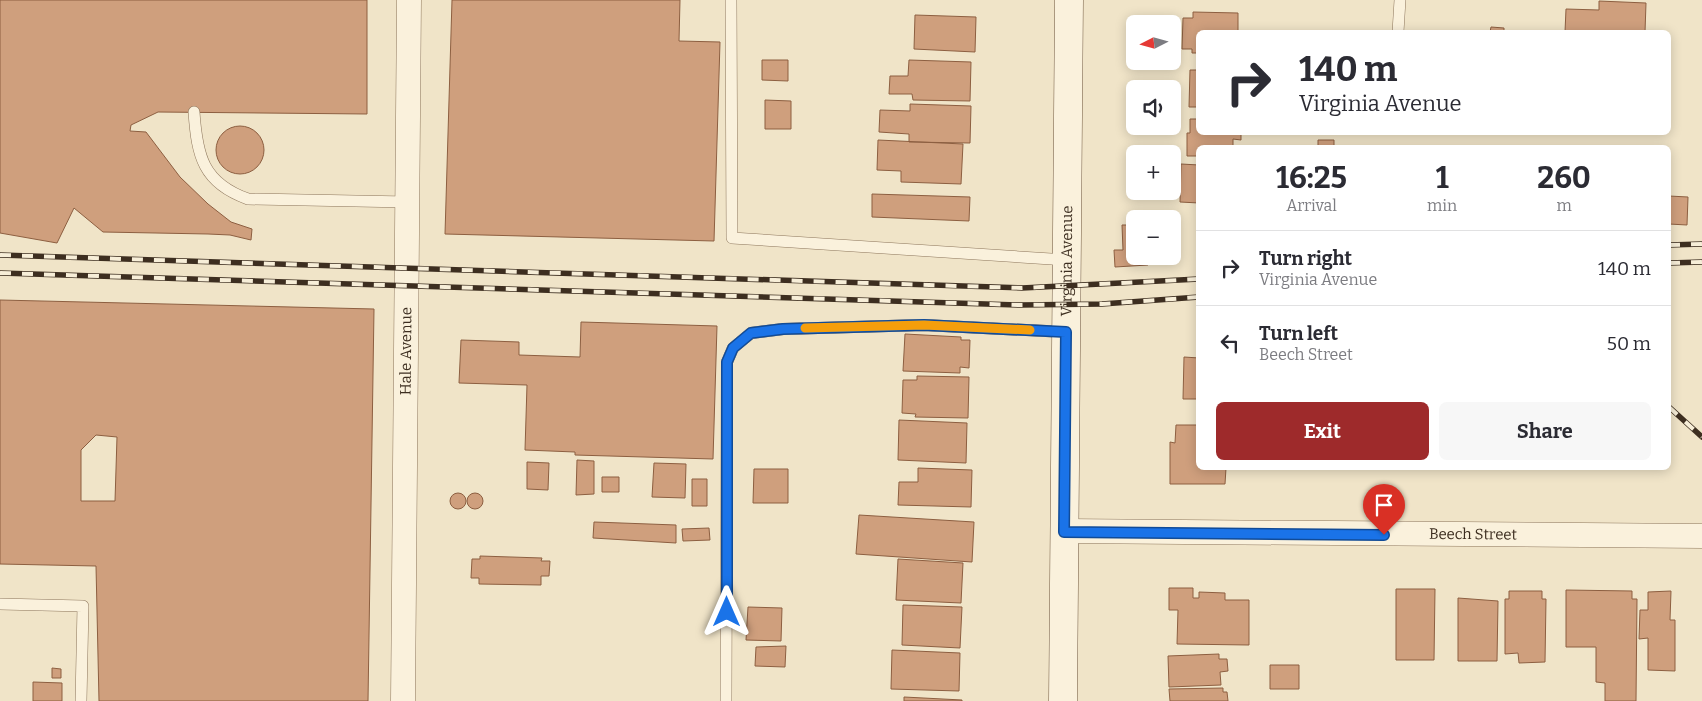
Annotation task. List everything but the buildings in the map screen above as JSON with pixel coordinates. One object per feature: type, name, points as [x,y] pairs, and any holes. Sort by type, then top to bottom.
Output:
[{"type":"main road","name":"Virginia Avenue","points":[[1062,701],[1069,0]]},
{"type":"street","name":"Hale Avenue","points":[[403,701],[409,0]]},
{"type":"street","name":"Beech Street","points":[[1064,532],[1702,536]]},
{"type":"lane","points":[[731,0],[732,238],[1067,260]]},
{"type":"lane","points":[[1398,30],[1400,0]]},
{"type":"lane","points":[[194,112],[196,145],[202,161],[214,179],[229,192],[248,199],[407,202]]},
{"type":"lane","points":[[726,701],[727,362],[733,348],[751,333],[783,329],[924,325],[1066,332]]},
{"type":"lane","points":[[0,604],[83,606],[81,701]]},
{"type":"railway","points":[[1671,245],[1702,244]]},
{"type":"railway","points":[[0,255],[1022,288],[1196,279]]},
{"type":"railway","points":[[1671,263],[1702,262]]},
{"type":"railway","points":[[0,273],[1020,305],[1102,304],[1196,297]]},
{"type":"railway","points":[[1671,409],[1702,437]]},
{"type":"slow traffic","points":[[805,328],[924,325],[1030,330]]},
{"type":"route","points":[[727,612],[727,362],[733,348],[751,333],[783,329],[924,325],[1066,332],[1064,532],[1384,535]]}]
